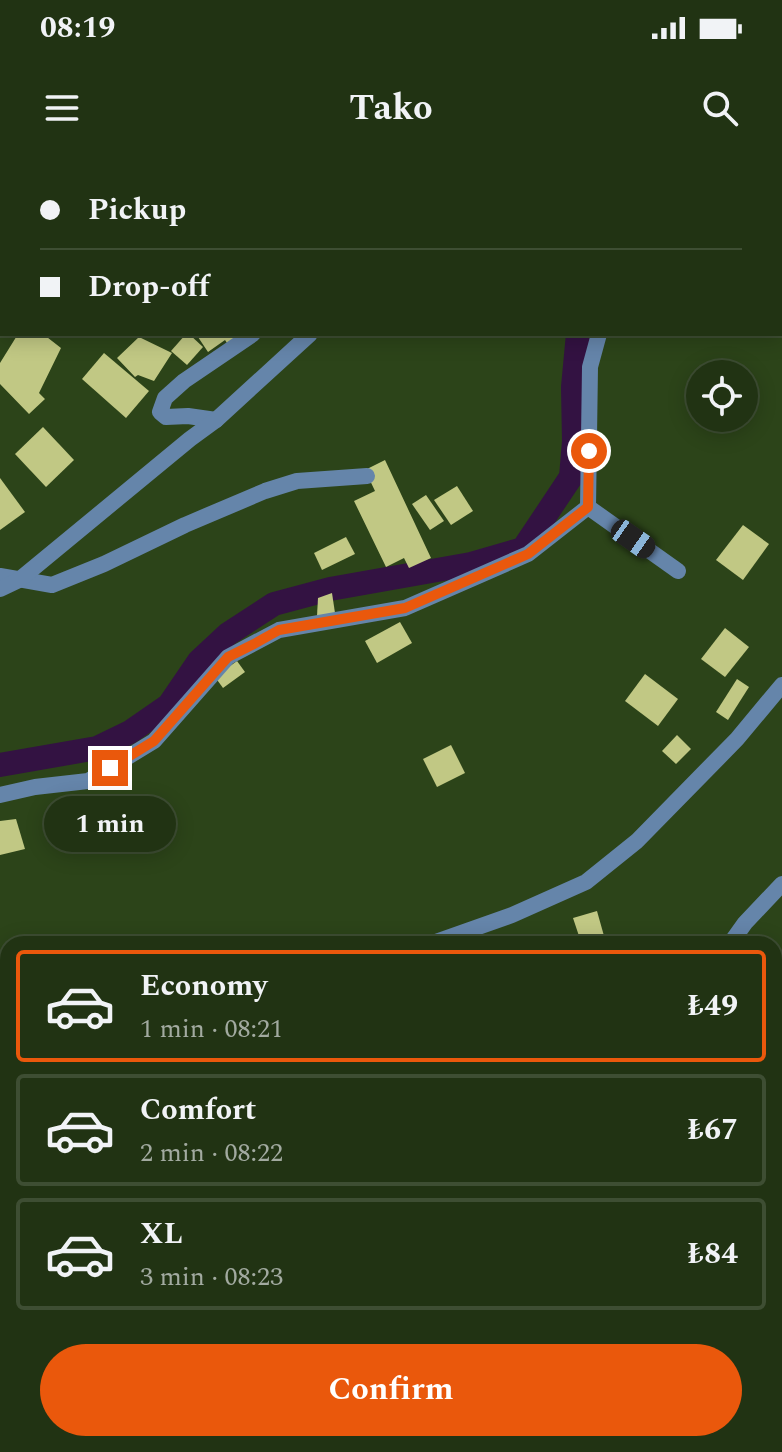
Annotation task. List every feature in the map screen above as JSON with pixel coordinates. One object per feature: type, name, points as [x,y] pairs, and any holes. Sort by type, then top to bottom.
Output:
[{"type":"street","points":[[216,420],[166,417],[160,412],[165,398],[184,381],[250,336]]},
{"type":"street","points":[[0,589],[19,580],[216,420],[308,336]]},
{"type":"street","points":[[588,507],[590,367],[598,336]]},
{"type":"street","points":[[0,576],[52,585],[265,491],[297,481],[367,476]]},
{"type":"street","points":[[588,507],[678,571]]},
{"type":"street","points":[[0,795],[35,787],[88,781],[154,741],[228,657],[279,630],[405,608],[528,554],[588,507]]},
{"type":"street","points":[[453,936],[512,915],[586,882],[637,841],[737,739],[782,685]]},
{"type":"street","points":[[736,936],[782,884]]},
{"type":"building","points":[[17,336],[46,336],[61,348],[39,393],[45,399],[29,414],[0,384],[0,363]]},
{"type":"building","points":[[184,336],[191,336],[203,347],[187,365],[171,351]]},
{"type":"building","points":[[197,336],[243,336],[229,346],[225,340],[208,352]]},
{"type":"building","points":[[139,337],[172,353],[154,381],[138,375],[135,377],[117,358]]},
{"type":"building","points":[[104,353],[149,391],[126,418],[82,379]]},
{"type":"building","points":[[43,427],[74,460],[46,487],[15,454]]},
{"type":"building","points":[[385,460],[431,558],[409,568],[404,558],[386,567],[354,501],[375,491],[365,470]]},
{"type":"building","points":[[0,478],[25,512],[0,530]]},
{"type":"building","points":[[457,486],[473,511],[451,525],[434,500]]},
{"type":"building","points":[[426,495],[444,521],[430,530],[412,504]]},
{"type":"building","points":[[743,525],[769,544],[743,580],[716,560]]},
{"type":"building","points":[[346,537],[355,554],[322,570],[314,553]]},
{"type":"building","points":[[332,593],[335,613],[317,616],[318,598]]},
{"type":"building","points":[[400,622],[412,643],[377,663],[365,641]]},
{"type":"building","points":[[725,628],[749,647],[725,677],[701,659]]},
{"type":"building","points":[[237,661],[245,672],[223,688],[215,677]]},
{"type":"building","points":[[645,674],[678,699],[658,726],[625,701]]},
{"type":"building","points":[[737,679],[749,687],[728,720],[716,712]]},
{"type":"building","points":[[677,735],[691,749],[676,764],[662,751]]},
{"type":"building","points":[[451,745],[465,773],[437,787],[423,759]]},
{"type":"building","points":[[16,819],[25,849],[0,855],[0,821]]},
{"type":"building","points":[[597,911],[604,936],[579,936],[573,918]]},
{"type":"waterway","points":[[0,765],[97,748],[130,732],[169,705],[199,661],[228,634],[274,604],[330,589],[471,564],[523,549],[571,477],[578,336]]},
{"type":"route","points":[[110,768],[154,741],[228,657],[279,630],[405,608],[528,554],[588,507],[589,451]]}]
